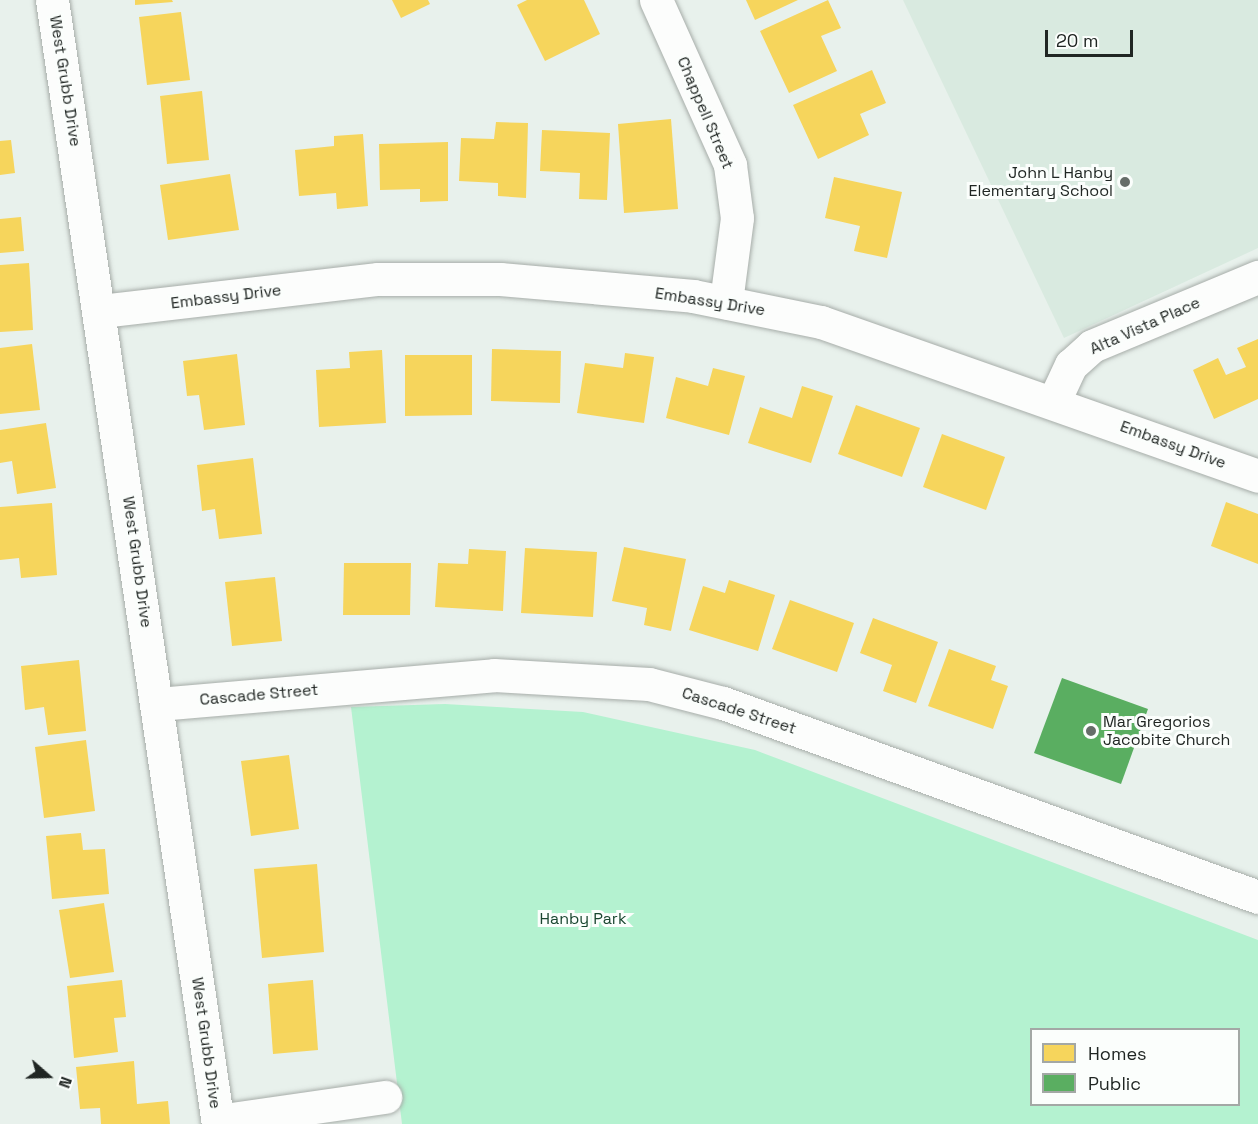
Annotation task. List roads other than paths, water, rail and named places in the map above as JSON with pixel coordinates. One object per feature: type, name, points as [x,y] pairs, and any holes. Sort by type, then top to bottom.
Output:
[{"type":"street","name":"West Grubb Drive","points":[[52,0],[101,311],[218,1123]]},
{"type":"street","name":"Chappell Street","points":[[656,0],[730,165],[737,218],[726,302]]},
{"type":"street","name":"Alta Vista Place","points":[[1054,401],[1071,365],[1092,346],[1258,277]]},
{"type":"street","name":"Embassy Drive","points":[[101,311],[378,279],[500,279],[726,302],[821,322],[1054,401],[1258,476]]},
{"type":"street","name":"Cascade Street","points":[[158,704],[494,675],[649,684],[723,703],[1258,897]]},
{"type":"street","points":[[218,1123],[385,1096]]},
{"type":"place","name":"John L Hanby Elementary School","points":[[1125,182]]},
{"type":"place","name":"Mar Gregorios Jacobite Church","points":[[1091,731]]},
{"type":"park label","name":"Hanby Park","points":[[583,919]]}]
